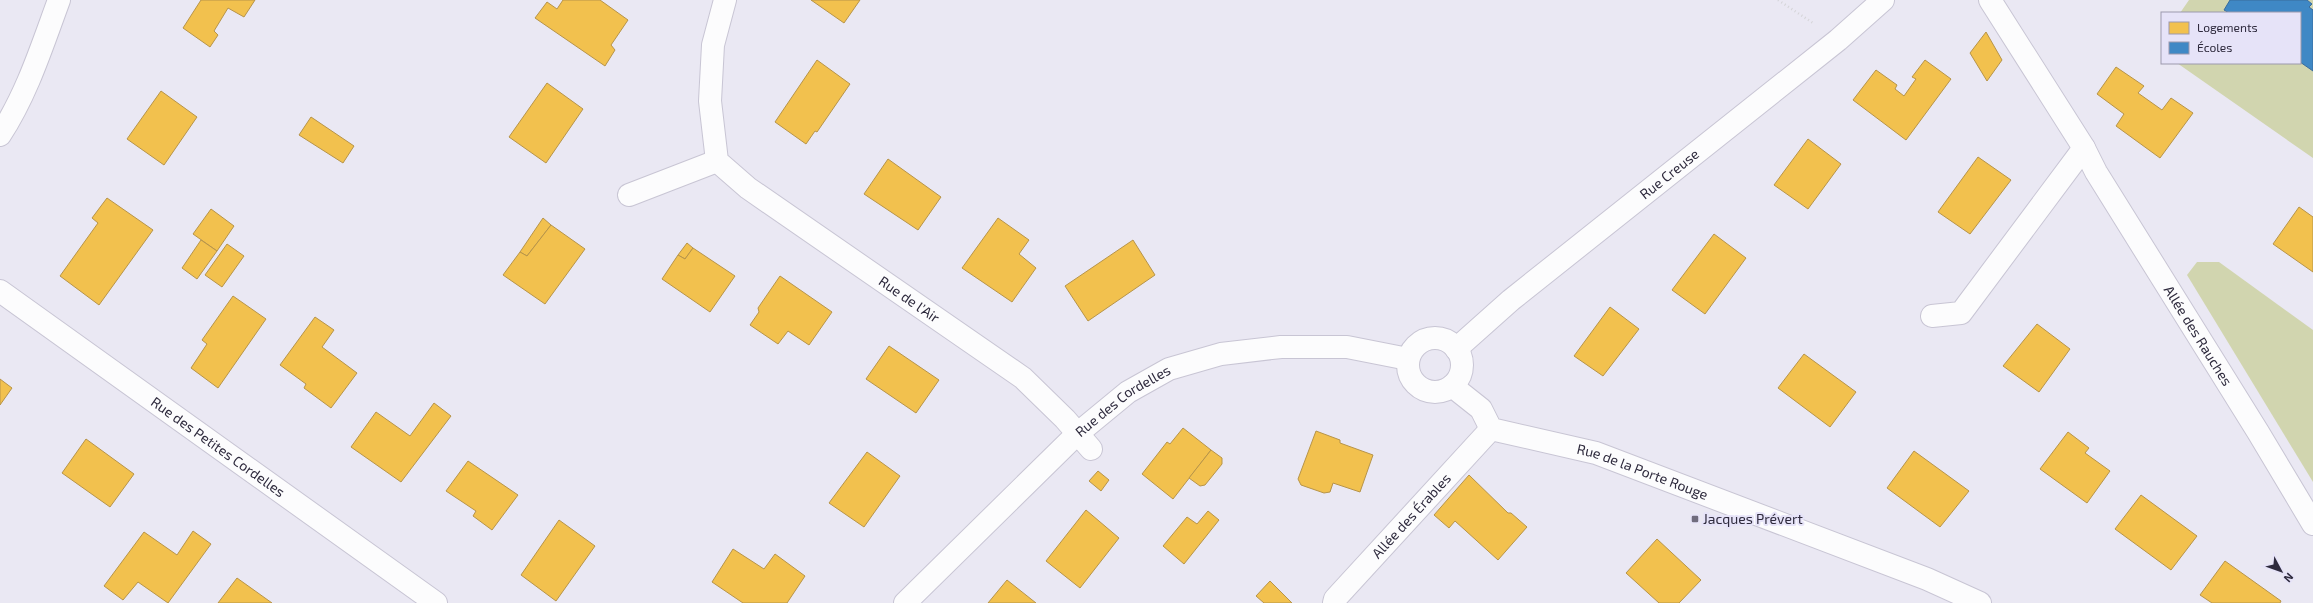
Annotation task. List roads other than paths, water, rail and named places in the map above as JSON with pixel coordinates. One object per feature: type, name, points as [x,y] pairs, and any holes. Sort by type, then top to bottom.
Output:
[{"type":"street","points":[[0,135],[12,117],[40,54],[59,0]]},
{"type":"street","points":[[629,195],[717,161],[710,101],[713,45],[724,0]]},
{"type":"street","name":"Rue Creuse","points":[[1456,348],[1511,300],[1838,40],[1882,0]]},
{"type":"street","name":"Allée des Rauches","points":[[1990,0],[2084,148],[2096,172],[2258,432],[2313,524]]},
{"type":"street","points":[[1932,316],[1961,314],[2084,148]]},
{"type":"street","name":"Rue de l'Air","points":[[717,161],[748,188],[1023,378],[1084,441]]},
{"type":"street","name":"Rue des Petites Cordelles","points":[[0,291],[436,603]]},
{"type":"street","points":[[1442,339],[1456,348],[1461,364],[1460,372],[1452,386],[1437,392],[1420,388],[1410,375],[1408,358],[1415,348],[1425,340],[1442,339]]},
{"type":"street","name":"Rue des Cordelles","points":[[905,603],[1084,441],[1128,392],[1169,369],[1221,354],[1281,348],[1347,347],[1408,358]]},
{"type":"street","points":[[1452,386],[1481,409],[1491,429]]},
{"type":"street","name":"Allée des Érables","points":[[1334,603],[1334,599],[1491,429]]},
{"type":"street","name":"Rue de la Porte Rouge","points":[[1491,429],[1602,456],[1928,579],[1980,603]]},
{"type":"place","name":"Jacques Prévert","points":[[1695,519]]}]
